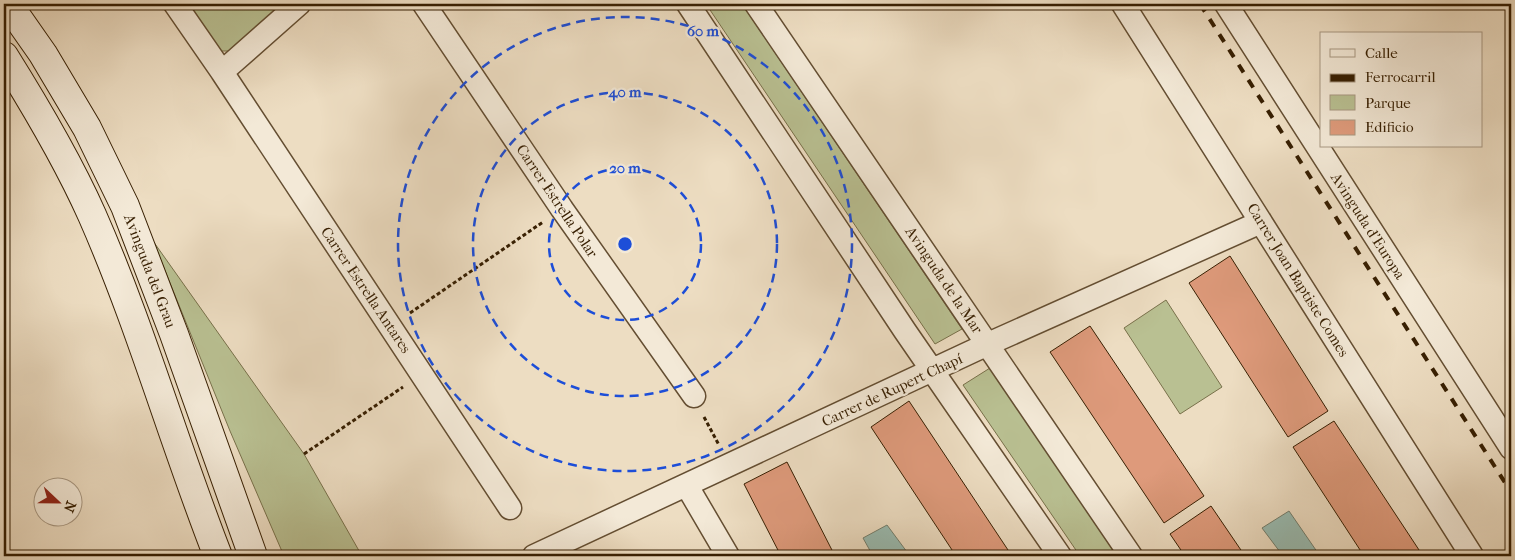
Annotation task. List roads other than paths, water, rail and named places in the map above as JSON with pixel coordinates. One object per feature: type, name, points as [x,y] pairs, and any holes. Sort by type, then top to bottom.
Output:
[{"type":"main road","name":"Avinguda del Grau","points":[[8,4],[43,54],[82,120],[108,168],[125,206],[171,326],[253,556]]},
{"type":"main road","points":[[4,56],[37,108],[66,161],[92,216],[124,295],[218,556]]},
{"type":"street","points":[[175,4],[222,72],[299,4]]},
{"type":"street","name":"Carrer Estrella Polar","points":[[424,4],[562,209],[694,396]]},
{"type":"street","points":[[688,4],[932,370],[1060,556]]},
{"type":"street","name":"Avinguda de la Mar","points":[[756,4],[1131,556]]},
{"type":"street","name":"Carrer Joan Baptiste Comes","points":[[1124,4],[1472,556]]},
{"type":"street","name":"Avinguda d'Europa","points":[[1226,4],[1511,448]]},
{"type":"street","name":"Carrer Estrella Antares","points":[[222,72],[510,508]]},
{"type":"street","name":"Carrer de Rupert Chapí","points":[[534,556],[688,486],[988,344],[1262,222]]},
{"type":"street","points":[[688,486],[728,556]]},
{"type":"water","points":[[1289,511],[1320,556],[1283,556],[1262,528]]},
{"type":"water","points":[[887,525],[910,556],[873,556],[863,538]]},
{"type":"railway","points":[[1200,4],[1511,492]]}]
